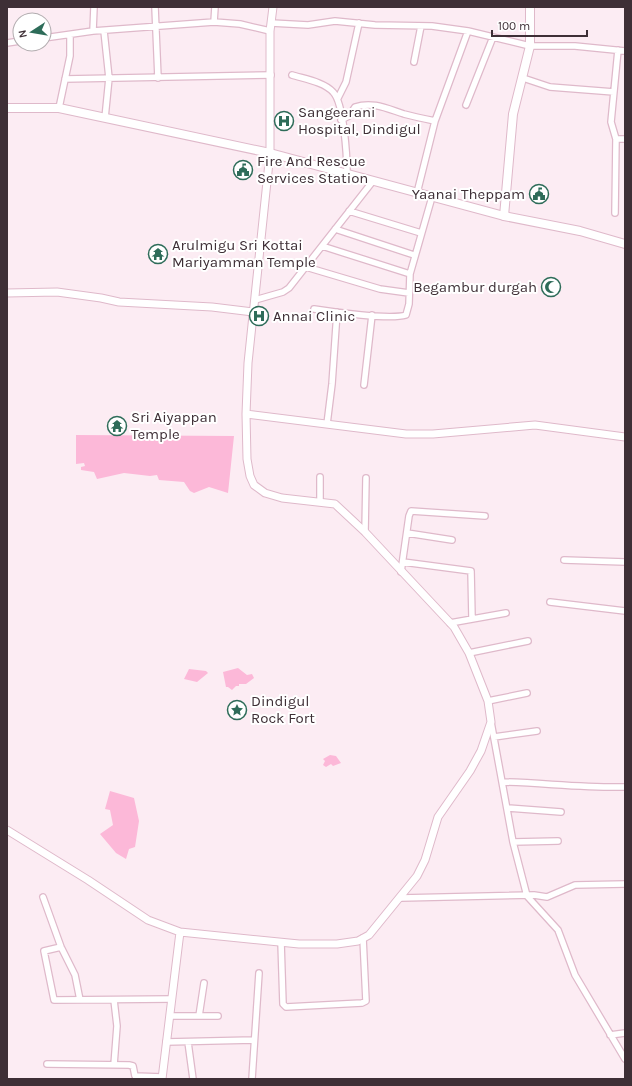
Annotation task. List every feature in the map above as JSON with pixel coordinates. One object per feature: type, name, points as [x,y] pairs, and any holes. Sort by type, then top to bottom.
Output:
[{"type":"main road","points":[[504,216],[513,114],[530,46],[530,7]]},
{"type":"main road","points":[[7,108],[59,108],[270,153],[504,216],[580,232],[625,244]]},
{"type":"street","points":[[93,32],[94,7]]},
{"type":"street","points":[[155,7],[158,78]]},
{"type":"street","points":[[214,22],[215,7]]},
{"type":"street","points":[[273,7],[271,27],[270,153],[253,312],[246,414],[247,459],[250,476],[254,485],[265,493],[282,498],[335,504],[365,532],[450,623],[469,653],[488,701],[498,766],[504,782],[513,842],[527,896],[558,930],[575,975],[625,1059]]},
{"type":"street","points":[[52,37],[93,32],[214,22],[271,27],[308,25],[335,21],[375,25],[421,26],[468,31],[530,46],[575,46],[625,51]]},
{"type":"street","points":[[338,98],[348,74],[359,23]]},
{"type":"street","points":[[414,62],[421,26]]},
{"type":"street","points":[[104,31],[109,78],[105,118]]},
{"type":"street","points":[[417,193],[435,121],[468,31]]},
{"type":"street","points":[[59,108],[70,56],[70,35]]},
{"type":"street","points":[[466,105],[493,36]]},
{"type":"street","points":[[615,213],[616,139],[611,122],[618,50]]},
{"type":"street","points":[[65,79],[271,75]]},
{"type":"street","points":[[292,75],[323,86],[332,91],[338,98],[347,154],[347,174]]},
{"type":"street","points":[[523,78],[550,87],[614,92]]},
{"type":"street","points":[[341,120],[348,116],[355,107],[378,105],[435,121]]},
{"type":"street","points":[[616,139],[625,139]]},
{"type":"street","points":[[255,300],[283,292],[289,288],[373,181]]},
{"type":"street","points":[[314,309],[401,317],[406,315],[409,304],[410,274],[414,255],[432,196]]},
{"type":"street","points":[[349,211],[421,233]]},
{"type":"street","points":[[335,229],[414,255]]},
{"type":"street","points":[[322,246],[410,274]]},
{"type":"street","points":[[306,267],[380,289],[409,293]]},
{"type":"street","points":[[7,294],[57,292],[119,302],[212,307],[253,312]]},
{"type":"street","points":[[327,424],[332,384],[337,312]]},
{"type":"street","points":[[364,385],[372,315]]},
{"type":"street","points":[[246,414],[406,434],[433,434],[535,425],[625,438]]},
{"type":"street","points":[[320,478],[320,502]]},
{"type":"street","points":[[365,532],[366,478]]},
{"type":"street","points":[[401,572],[411,511],[485,516]]},
{"type":"street","points":[[407,533],[452,540]]},
{"type":"street","points":[[564,560],[625,562]]},
{"type":"street","points":[[403,562],[471,571],[472,618]]},
{"type":"street","points":[[550,602],[625,611]]},
{"type":"street","points":[[450,623],[506,613]]},
{"type":"street","points":[[469,653],[528,641]]},
{"type":"street","points":[[488,701],[527,693]]},
{"type":"street","points":[[7,830],[88,880],[148,920],[180,932],[281,942],[348,943],[369,935],[401,898],[417,876],[425,860],[438,817],[474,764],[481,751],[491,722]]},
{"type":"street","points":[[494,737],[537,731]]},
{"type":"street","points":[[504,782],[543,783],[600,788],[625,787]]},
{"type":"street","points":[[508,808],[561,812]]},
{"type":"street","points":[[513,842],[558,841]]},
{"type":"street","points":[[401,898],[547,897],[575,885],[625,884]]},
{"type":"street","points":[[43,897],[60,946],[75,975],[80,1000]]},
{"type":"street","points":[[47,1064],[132,1066],[135,1076],[162,1078],[180,932]]},
{"type":"street","points":[[281,942],[283,1004],[286,1007],[362,1003],[366,1001],[363,938]]},
{"type":"street","points":[[60,946],[44,951],[52,998],[55,1000],[172,999]]},
{"type":"street","points":[[252,1079],[258,973]]},
{"type":"street","points":[[199,1016],[204,983]]},
{"type":"street","points":[[114,1000],[117,1026],[114,1065]]},
{"type":"street","points":[[170,1016],[218,1016]]},
{"type":"street","points":[[610,1035],[625,1033]]},
{"type":"street","points":[[166,1042],[254,1040]]},
{"type":"street","points":[[188,1042],[193,1079]]},
{"type":"shaded area","points":[[76,435],[234,436],[228,493],[209,487],[194,493],[190,491],[184,482],[159,480],[157,475],[150,476],[124,473],[97,479],[94,472],[81,470],[81,467],[85,466],[84,463],[76,464]]},
{"type":"shaded area","points":[[238,668],[247,675],[252,674],[254,678],[246,684],[239,684],[239,686],[236,686],[232,690],[226,687],[223,672]]},
{"type":"shaded area","points":[[189,669],[206,671],[208,673],[197,682],[184,679]]},
{"type":"shaded area","points":[[330,755],[336,756],[341,763],[333,766],[331,764],[326,767],[323,765],[325,761],[323,759]]},
{"type":"shaded area","points":[[110,791],[134,798],[139,821],[135,847],[129,849],[126,859],[116,853],[100,834],[113,825],[110,810],[105,809]]},
{"type":"place","name":"Sangeerani Hospital, Dindigul","points":[[284,121]]},
{"type":"place","name":"Fire And Rescue Services Station","points":[[243,170]]},
{"type":"place","name":"Yaanai Theppam","points":[[539,194]]},
{"type":"place","name":"Arulmigu Sri Kottai Mariyamman Temple","points":[[158,254]]},
{"type":"place","name":"Begambur durgah","points":[[551,287]]},
{"type":"place","name":"Annai Clinic","points":[[259,316]]},
{"type":"place","name":"Sri Aiyappan Temple","points":[[117,426]]},
{"type":"place","name":"Dindigul Rock Fort","points":[[237,710]]}]
